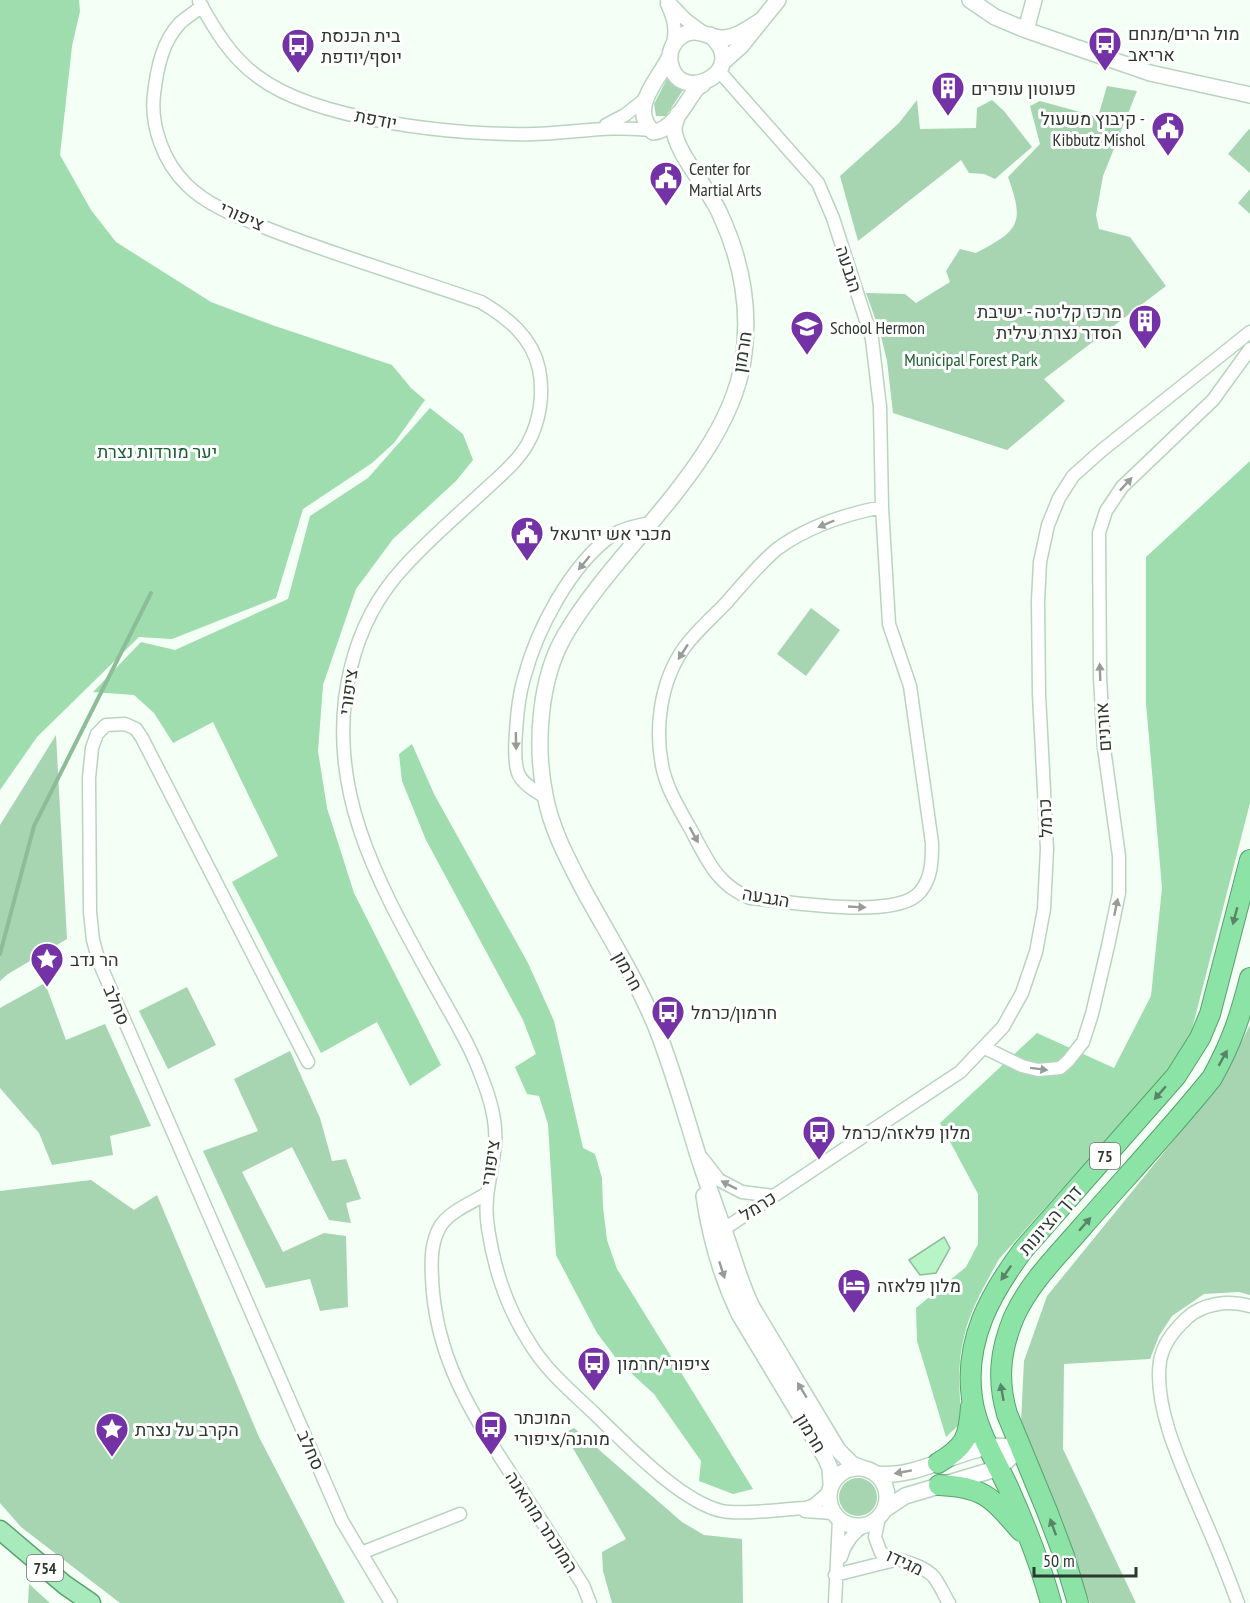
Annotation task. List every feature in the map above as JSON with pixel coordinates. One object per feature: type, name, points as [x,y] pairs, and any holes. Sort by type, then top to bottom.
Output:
[{"type":"highway","name":"דרך הציונות","points":[[1051,1603],[1034,1548],[979,1425],[972,1399],[973,1354],[979,1327],[988,1302],[1023,1250],[1176,1076],[1200,1038],[1210,1014],[1250,860]]},
{"type":"highway","name":"דרך הציונות","points":[[1078,1603],[1064,1556],[1001,1394],[1002,1358],[1007,1336],[1015,1315],[1046,1269],[1212,1078],[1227,1052],[1238,1024],[1250,978]]},
{"type":"highway","points":[[938,1463],[964,1443],[970,1425],[972,1399]]},
{"type":"highway","points":[[939,1485],[974,1489],[988,1496],[998,1504],[1034,1548]]},
{"type":"main road","name":"754","points":[[0,1530],[64,1585],[91,1603]]},
{"type":"street","points":[[666,0],[685,19],[717,41],[722,53],[721,67]]},
{"type":"street","points":[[666,0],[675,24],[676,34],[671,51],[672,68],[685,82],[703,84]]},
{"type":"street","points":[[762,20],[732,37],[722,38],[690,32],[682,35],[645,99],[642,109],[652,131],[660,131],[667,127],[697,88],[713,78],[741,46],[762,20],[778,0]]},
{"type":"street","points":[[970,0],[995,17],[1026,30],[1150,73],[1248,94]]},
{"type":"street","points":[[1026,30],[1034,0]]},
{"type":"street","name":"יודפת","points":[[200,3],[214,29],[232,52],[256,76],[280,91],[307,103],[401,124],[496,134],[571,133],[599,128],[625,127],[652,131]]},
{"type":"street","name":"ציפורי","points":[[200,3],[179,24],[164,49],[156,74],[153,101],[155,123],[162,148],[173,168],[187,185],[205,199],[232,213],[298,240],[481,303],[502,315],[520,332],[536,356],[542,384],[539,415],[527,445],[504,472],[403,567],[377,601],[363,628],[351,665],[344,703],[345,780],[370,860],[389,902],[462,1034],[482,1077],[491,1109],[495,1142],[486,1194],[490,1235],[496,1266],[514,1317],[547,1368],[656,1472],[696,1500],[721,1511],[806,1508],[814,1505],[830,1489]]},
{"type":"street","name":"הגבעה","points":[[721,67],[818,183],[826,198],[872,339],[880,407],[882,507],[889,624],[910,686],[932,843],[932,861],[928,878],[920,892],[910,901],[872,908],[750,898],[735,892],[718,877],[670,790],[663,770],[659,728],[662,700],[669,676],[684,648],[777,549],[834,521],[882,507]]},
{"type":"street","name":"יודפת","points":[[599,128],[625,115],[645,99]]},
{"type":"street","name":"חרמון","points":[[678,114],[674,127],[677,140],[720,213],[732,243],[746,296],[747,325],[742,365],[733,398],[704,455],[578,614],[563,637],[553,662],[540,727],[540,763],[545,797],[556,833],[641,992],[675,1077],[697,1151],[729,1293],[739,1314],[825,1457],[830,1468],[830,1489]]},
{"type":"street","name":"חרמון","points":[[652,131],[668,142],[692,167]]},
{"type":"street","name":"כרמל","points":[[717,1233],[953,1077],[985,1048],[1003,1027],[1022,993],[1036,952],[1044,909],[1047,849],[1039,694],[1038,601],[1040,562],[1048,525],[1059,498],[1073,476],[1250,332]]},
{"type":"street","name":"אורנים","points":[[985,1048],[1022,1066],[1050,1070],[1060,1068],[1083,1042],[1092,1014],[1119,893],[1119,856],[1104,748],[1100,688],[1099,533],[1106,511],[1122,487],[1213,400],[1250,349]]},
{"type":"street","points":[[545,797],[527,785],[519,773],[516,742],[518,709],[524,678],[535,644],[563,591],[587,559],[612,536],[626,528],[650,523]]},
{"type":"street","name":"סחלב","points":[[308,1062],[142,738],[136,729],[125,724],[106,725],[97,734],[92,748],[89,778],[90,912],[93,940],[99,962],[342,1521],[391,1603]]},
{"type":"street","points":[[697,1151],[719,1180],[742,1192],[774,1196]]},
{"type":"street","name":"המוכתר מוהאנה","points":[[486,1194],[445,1221],[435,1239],[431,1271],[432,1300],[437,1328],[447,1360],[473,1415],[583,1585],[590,1603]]},
{"type":"street","name":"חרמון","points":[[717,1233],[752,1307],[838,1450],[852,1464],[869,1471]]},
{"type":"street","points":[[1238,1603],[1172,1442],[1160,1382],[1161,1360],[1172,1332],[1190,1315],[1213,1304],[1239,1303],[1250,1306]]},
{"type":"street","points":[[835,1603],[835,1575],[840,1527],[830,1508],[830,1489],[836,1476],[853,1468],[897,1474],[989,1446],[1021,1448]]},
{"type":"street","points":[[835,1575],[842,1551],[856,1530],[905,1496],[999,1468],[1021,1448]]},
{"type":"street","points":[[869,1471],[883,1481],[887,1500],[882,1513]]},
{"type":"street","name":"ציפורי","points":[[777,1509],[818,1511],[836,1516]]},
{"type":"street","name":"מגידו","points":[[882,1513],[875,1537],[881,1553],[895,1560],[920,1566],[934,1577],[949,1603]]},
{"type":"street","points":[[361,1553],[460,1514]]},
{"type":"street","points":[[836,1516],[847,1524],[865,1525]]},
{"type":"street","points":[[835,1575],[895,1560]]},
{"type":"green space","name":"יער מורדות נצרת","points":[[0,0],[79,0],[80,11],[72,46],[60,155],[91,210],[116,242],[211,302],[392,365],[411,388],[425,400],[394,443],[372,463],[303,509],[276,598],[172,639],[139,637],[37,737],[0,790]]},
{"type":"green space","points":[[668,77],[683,90],[666,116],[656,116],[654,104]]},
{"type":"green space","name":"Municipal Forest Park","points":[[1107,86],[1137,91],[1103,176],[1096,215],[1099,229],[1130,237],[1166,286],[1044,379],[1065,401],[1007,450],[893,413],[887,361],[880,332],[866,293],[905,294],[916,303],[950,282],[946,271],[960,249],[976,253],[1002,238],[1010,231],[1017,216],[1008,177],[1040,144],[1030,106],[1040,101],[1098,117]]},
{"type":"green space","points":[[917,100],[920,129],[976,128],[977,108],[992,100],[1004,111],[1032,147],[995,179],[984,174],[969,173],[961,160],[858,241],[840,176],[899,123]]},
{"type":"green space","points":[[1250,130],[1250,173],[1228,154]]},
{"type":"green space","points":[[1250,189],[1250,214],[1238,203]]},
{"type":"green space","points":[[430,408],[463,434],[473,460],[456,481],[393,539],[356,589],[323,685],[318,751],[327,808],[354,893],[441,1065],[410,1086],[377,1022],[321,1053],[232,882],[278,856],[213,722],[173,743],[154,713],[134,695],[93,692],[141,642],[175,650],[288,599],[310,516],[368,478]]},
{"type":"green space","points":[[1250,461],[1250,803],[1191,1033],[1167,1072],[999,1259],[970,1316],[962,1347],[960,1368],[962,1422],[946,1437],[917,1341],[916,1308],[966,1267],[978,1244],[978,1194],[940,1123],[1037,1033],[1114,1068],[1151,996],[1162,888],[1146,703],[1146,557]]},
{"type":"green space","points":[[811,608],[840,630],[806,676],[777,654]]},
{"type":"green space","points":[[56,735],[67,939],[0,981],[0,825]]},
{"type":"green space","points":[[412,744],[434,794],[528,963],[554,1021],[583,1148],[595,1154],[602,1178],[607,1240],[617,1269],[753,1489],[733,1494],[699,1481],[701,1461],[654,1394],[619,1362],[597,1333],[556,1255],[548,1124],[539,1096],[527,1094],[515,1067],[536,1054],[523,1020],[426,840],[402,781],[399,754]]},
{"type":"green space","points":[[45,983],[66,1040],[105,1024],[151,1126],[110,1136],[113,1155],[52,1165],[39,1133],[0,1088],[0,1008]]},
{"type":"green space","points":[[187,987],[216,1045],[168,1069],[139,1011]]},
{"type":"green space","points":[[1250,1025],[1250,1295],[1239,1292],[1204,1294],[1172,1316],[1159,1336],[1150,1359],[1064,1364],[1063,1449],[1136,1603],[1090,1603],[1021,1422],[1024,1361],[1047,1296],[1209,1097],[1229,1066]]},
{"type":"green space","points":[[290,1051],[320,1118],[332,1161],[346,1159],[361,1199],[346,1203],[351,1223],[329,1220],[292,1147],[242,1172],[283,1252],[324,1233],[346,1236],[348,1307],[320,1311],[310,1279],[266,1288],[203,1151],[258,1131],[234,1079]]},
{"type":"green space","points":[[91,1180],[134,1210],[157,1195],[259,1437],[345,1603],[120,1603],[21,1527],[0,1503],[0,1191]]},
{"type":"green space","points":[[574,1428],[682,1522],[704,1535],[742,1539],[743,1603],[612,1603],[603,1571],[602,1552],[626,1539],[564,1433]]},
{"type":"green space","points":[[858,1478],[865,1479],[871,1484],[876,1490],[876,1504],[871,1510],[865,1515],[858,1516],[851,1515],[845,1510],[840,1504],[839,1497],[840,1490],[845,1484],[851,1479]]},
{"type":"green space","points":[[29,1584],[50,1603],[28,1603]]},
{"type":"shaded area","points":[[944,1237],[950,1248],[936,1273],[920,1275],[909,1260]]},
{"type":"waterway","points":[[0,954],[34,826],[151,593]]},
{"type":"place","name":"מול הרים/מנחם אריאב","points":[[1105,72]]},
{"type":"place","name":"בית הכנסת יוסף/יודפת","points":[[298,74]]},
{"type":"place","name":"פעוטון עופרים","points":[[948,117]]},
{"type":"place","name":"קיבוץ משעול - Kibbutz Mishol","points":[[1168,157]]},
{"type":"place","name":"Center for Martial Arts","points":[[666,207]]},
{"type":"place","name":"מרכז קליטה - ישיבת הסדר נצרת עילית","points":[[1145,350]]},
{"type":"place","name":"School Hermon","points":[[807,356]]},
{"type":"place","name":"מכבי אש יזרעאל","points":[[527,562]]},
{"type":"place","name":"הר נדב","points":[[47,988]]},
{"type":"place","name":"חרמון/כרמל","points":[[668,1041]]},
{"type":"place","name":"מלון פלאזה/כרמל","points":[[819,1161]]},
{"type":"place","name":"מלון פלאזה","points":[[854,1314]]},
{"type":"place","name":"ציפורי/חרמון","points":[[594,1392]]},
{"type":"place","name":"המוכתר מוהנה/ציפורי","points":[[491,1456]]},
{"type":"place","name":"הקרב על נצרת","points":[[112,1458]]}]
